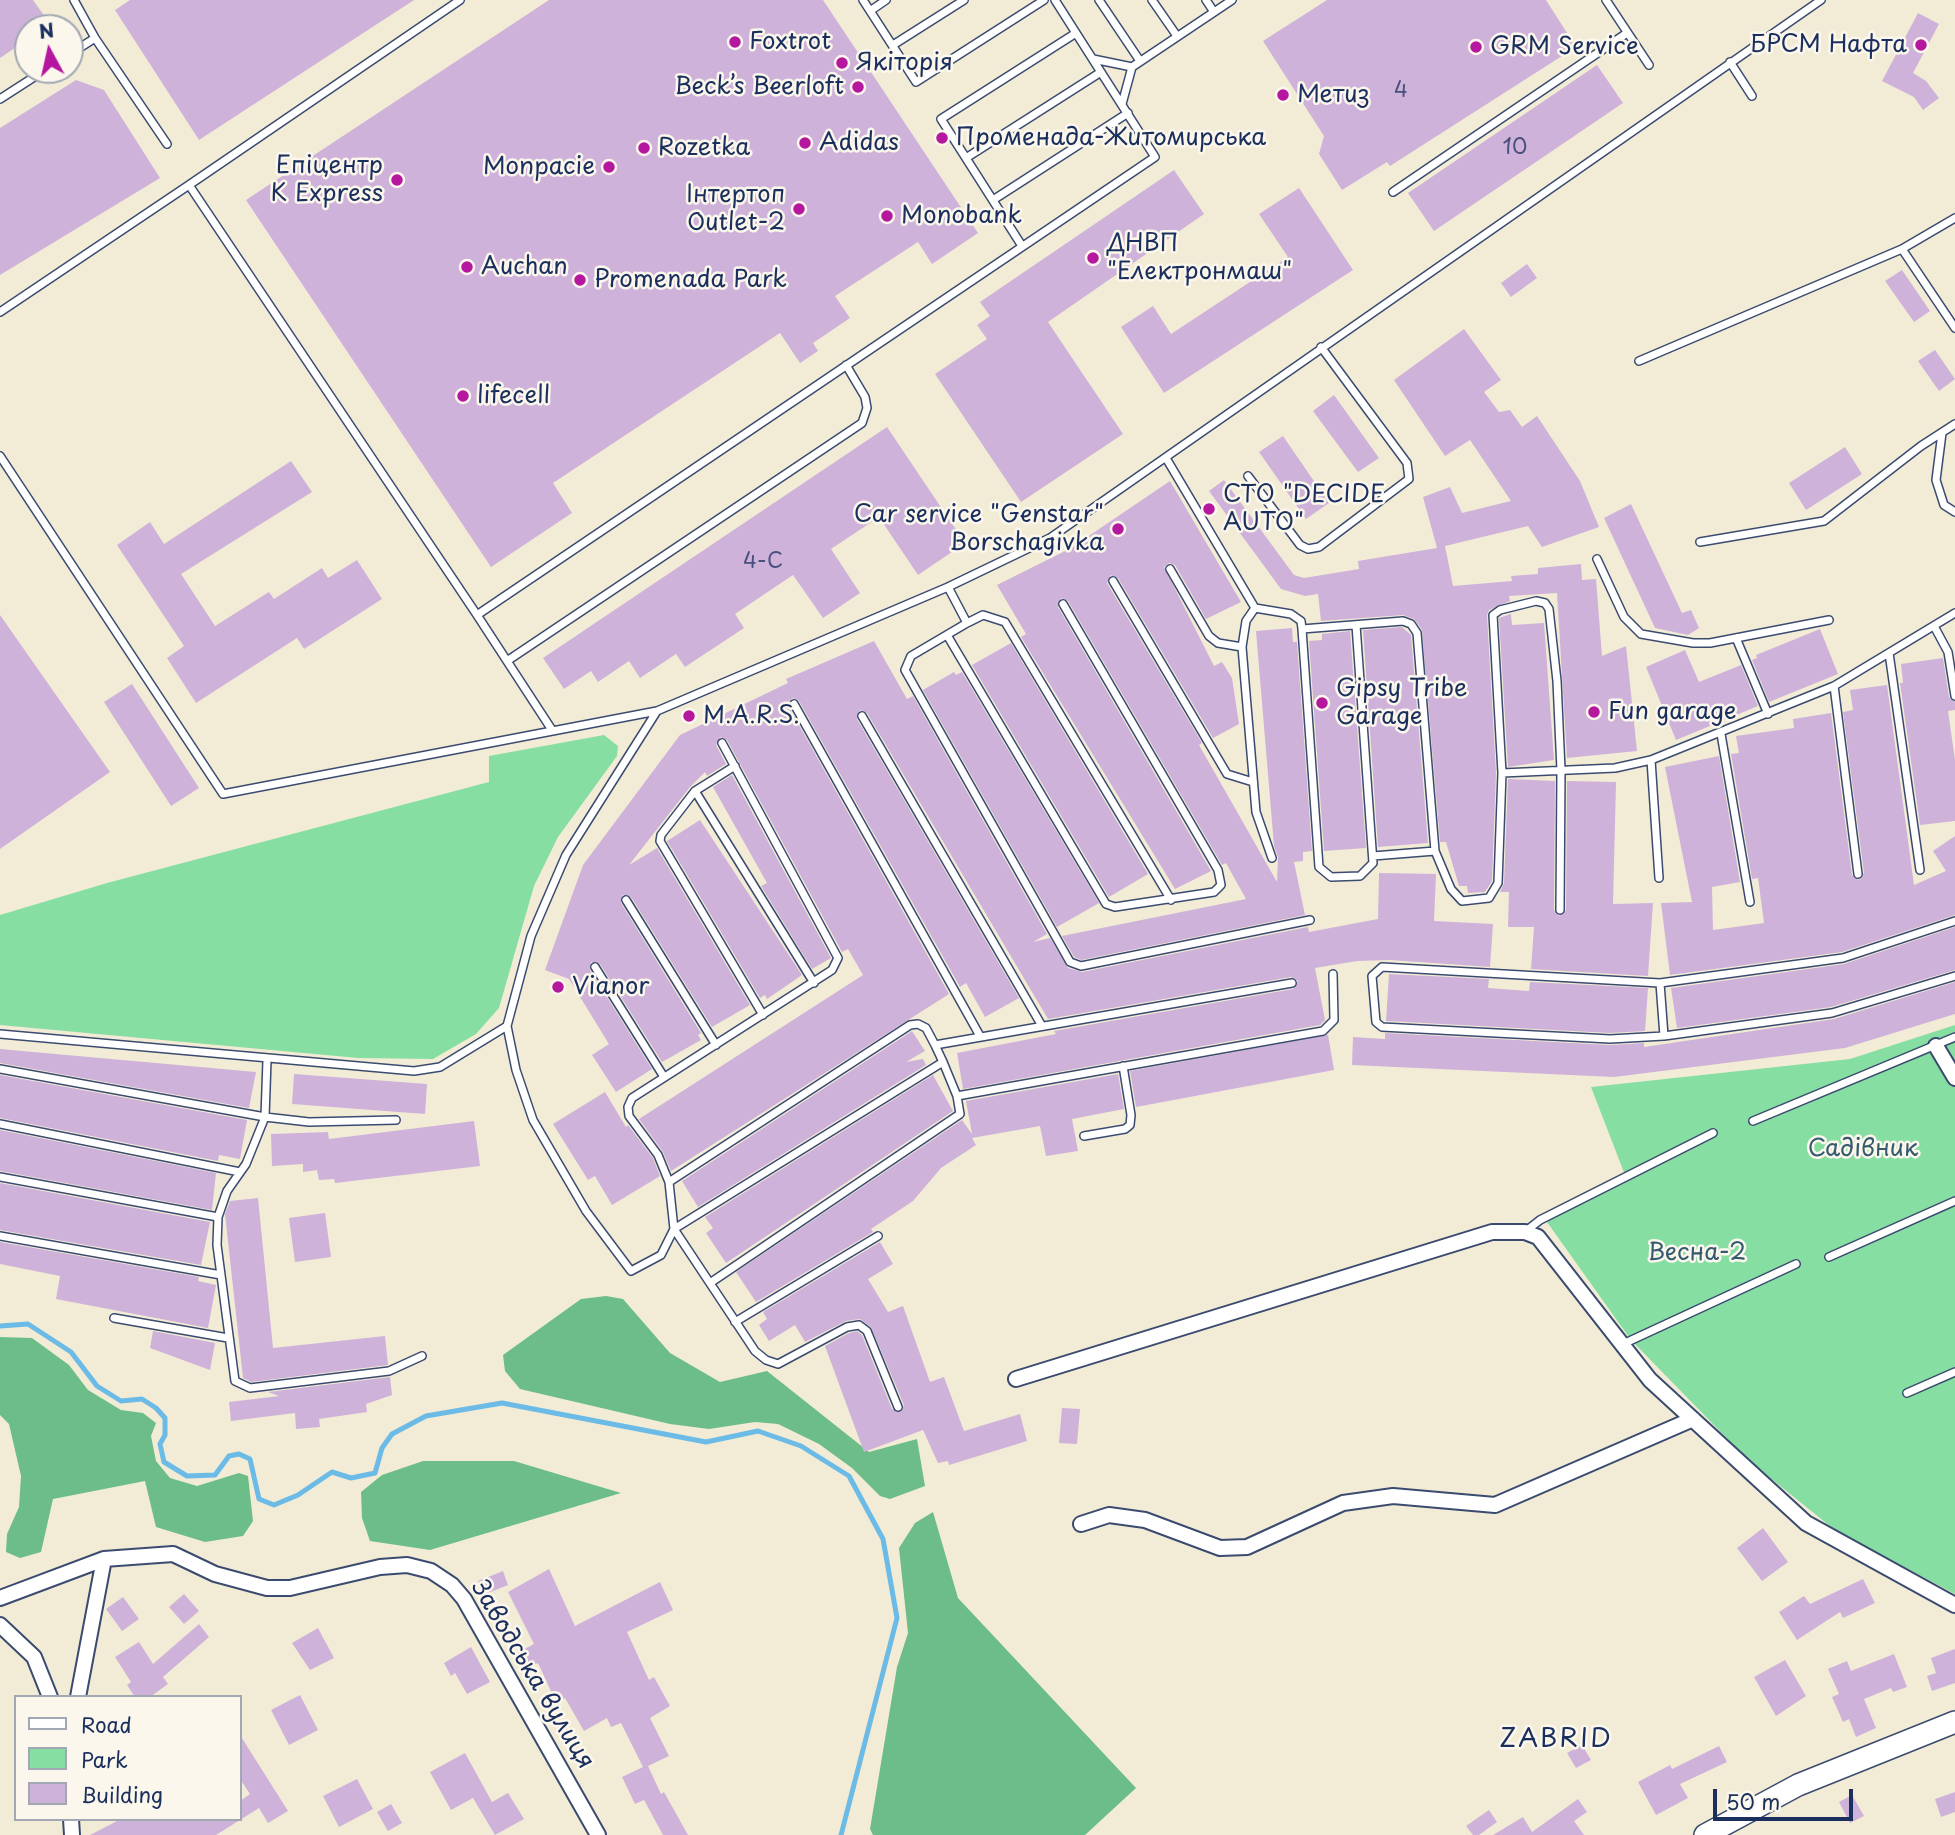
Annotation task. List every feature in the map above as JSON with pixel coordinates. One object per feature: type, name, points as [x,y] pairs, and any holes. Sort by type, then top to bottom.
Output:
[{"type":"main road","points":[[1705,1835],[1798,1786],[1955,1722]]},
{"type":"street","points":[[1936,1046],[1955,1078]]},
{"type":"street","points":[[1016,1378],[1492,1232],[1525,1232],[1538,1237],[1650,1380],[1806,1523],[1955,1605]]},
{"type":"street","points":[[1081,1524],[1109,1515],[1145,1520],[1220,1548],[1247,1547],[1343,1503],[1393,1496],[1495,1504],[1693,1419]]},
{"type":"street","name":"Заводська вулиця","points":[[0,1598],[104,1559],[173,1554],[215,1574],[267,1588],[326,1581],[380,1567],[407,1565],[432,1571],[452,1585],[464,1599],[598,1835]]},
{"type":"street","points":[[78,1695],[104,1559]]},
{"type":"street","points":[[0,1625],[34,1657],[49,1695]]},
{"type":"lane","points":[[74,0],[95,38],[167,144]]},
{"type":"lane","points":[[0,312],[460,0]]},
{"type":"lane","points":[[863,0],[916,82],[1044,0]]},
{"type":"lane","points":[[870,11],[886,0]]},
{"type":"lane","points":[[893,45],[964,0]]},
{"type":"lane","points":[[477,615],[1155,157],[1055,0]]},
{"type":"lane","points":[[1098,0],[1140,61]]},
{"type":"lane","points":[[1153,0],[1177,36]]},
{"type":"lane","points":[[1206,0],[1214,12]]},
{"type":"lane","points":[[1122,104],[1132,67],[1231,0]]},
{"type":"lane","points":[[1606,0],[1649,65]]},
{"type":"lane","points":[[0,456],[223,794],[657,711],[948,587],[1050,538],[1821,0]]},
{"type":"lane","points":[[1022,246],[941,119],[1076,33]]},
{"type":"lane","points":[[1393,192],[1627,33]]},
{"type":"lane","points":[[84,45],[95,38]]},
{"type":"lane","points":[[1093,59],[1132,67]]},
{"type":"lane","points":[[1730,62],[1752,96]]},
{"type":"lane","points":[[966,159],[1101,72]]},
{"type":"lane","points":[[0,99],[23,84]]},
{"type":"lane","points":[[993,200],[1128,113]]},
{"type":"lane","points":[[189,185],[552,730]]},
{"type":"lane","points":[[1639,361],[1902,249],[1955,218]]},
{"type":"lane","points":[[1902,249],[1955,328]]},
{"type":"lane","points":[[1248,476],[1300,545],[1308,549],[1319,547],[1409,480],[1407,463],[1321,347]]},
{"type":"lane","points":[[507,661],[862,423],[867,408],[865,397],[846,365]]},
{"type":"lane","points":[[1700,542],[1824,521],[1955,424]]},
{"type":"lane","points":[[1942,433],[1936,480],[1944,505],[1955,512]]},
{"type":"lane","points":[[1166,458],[1255,608]]},
{"type":"lane","points":[[1597,559],[1623,617],[1641,634],[1692,643],[1735,638],[1829,620]]},
{"type":"lane","points":[[1170,569],[1209,636],[1219,643],[1242,646]]},
{"type":"lane","points":[[1113,580],[1227,774],[1253,782]]},
{"type":"lane","points":[[948,587],[967,623]]},
{"type":"lane","points":[[1303,629],[1403,621],[1411,624],[1416,633],[1435,851],[1451,889],[1462,901],[1489,898],[1496,891],[1502,773],[1493,615],[1500,610],[1536,601],[1545,603],[1549,609],[1561,770],[1560,910]]},
{"type":"lane","points":[[947,635],[1106,904],[1115,907],[1214,892],[1221,885],[1218,870],[1063,604]]},
{"type":"lane","points":[[1255,608],[1292,614],[1301,621],[1319,867],[1331,877],[1360,876],[1373,863],[1356,625]]},
{"type":"lane","points":[[1255,608],[1246,621],[1242,646],[1256,812],[1272,858]]},
{"type":"lane","points":[[1502,773],[1615,768],[1651,760],[1768,715],[1834,686],[1955,613]]},
{"type":"lane","points":[[1171,900],[1005,622],[993,615],[983,615],[911,656],[905,670],[1070,962],[1081,966],[1310,920]]},
{"type":"lane","points":[[1934,626],[1948,652],[1955,696]]},
{"type":"lane","points":[[1735,638],[1768,715]]},
{"type":"lane","points":[[1889,653],[1920,870]]},
{"type":"lane","points":[[1834,686],[1858,874]]},
{"type":"lane","points":[[794,704],[980,1037]]},
{"type":"lane","points":[[657,711],[623,770],[566,855],[531,936],[506,1026],[516,1070],[533,1120],[586,1211],[622,1262],[631,1271],[648,1265],[661,1255],[674,1229],[943,1062]]},
{"type":"lane","points":[[862,716],[1042,1026]]},
{"type":"lane","points":[[1721,734],[1750,902]]},
{"type":"lane","points":[[722,743],[836,951],[837,964],[814,983],[632,1098],[628,1107],[629,1116],[657,1155],[669,1182],[674,1229],[755,1351],[778,1364],[847,1327],[859,1325],[867,1331],[898,1407]]},
{"type":"lane","points":[[1651,760],[1660,878]]},
{"type":"lane","points":[[734,766],[695,791],[661,835],[662,849],[763,1015]]},
{"type":"lane","points":[[695,791],[814,983]]},
{"type":"lane","points":[[1373,856],[1435,851]]},
{"type":"lane","points":[[626,900],[716,1045]]},
{"type":"lane","points":[[1955,921],[1843,958],[1660,984],[1382,967],[1372,976],[1376,1022],[1382,1027],[1610,1039],[1664,1036],[1832,1013],[1955,976]]},
{"type":"lane","points":[[595,967],[664,1077]]},
{"type":"lane","points":[[957,1096],[1323,1031],[1335,1020],[1333,974]]},
{"type":"lane","points":[[935,1045],[1292,983]]},
{"type":"lane","points":[[1660,984],[1664,1036]]},
{"type":"lane","points":[[669,1182],[910,1025],[918,1024],[926,1028],[957,1096],[960,1114],[710,1283]]},
{"type":"lane","points":[[0,1034],[267,1060],[414,1071],[452,1061],[506,1026]]},
{"type":"lane","points":[[1754,1121],[1875,1068],[1955,1037]]},
{"type":"lane","points":[[267,1060],[265,1118],[240,1172],[227,1191],[218,1217],[217,1245],[235,1381],[250,1388],[389,1371],[422,1356]]},
{"type":"lane","points":[[1084,1136],[1125,1129],[1130,1125],[1131,1115],[1123,1066]]},
{"type":"lane","points":[[0,1069],[265,1118],[309,1122],[396,1120]]},
{"type":"lane","points":[[0,1124],[240,1172]]},
{"type":"lane","points":[[1525,1232],[1540,1220],[1713,1133]]},
{"type":"lane","points":[[0,1177],[218,1217]]},
{"type":"lane","points":[[1829,1257],[1955,1201]]},
{"type":"lane","points":[[0,1236],[221,1275]]},
{"type":"lane","points":[[736,1322],[878,1236]]},
{"type":"lane","points":[[1622,1344],[1797,1264]]},
{"type":"lane","points":[[114,1318],[228,1338]]},
{"type":"lane","points":[[1907,1392],[1955,1372]]},
{"type":"green space","points":[[604,735],[618,746],[617,756],[558,837],[534,886],[499,1008],[476,1034],[433,1059],[358,1058],[0,1025],[0,915],[107,883],[489,782],[489,756]]},
{"type":"green space","name":"Весна-2","points":[[1955,1025],[1955,1594],[1836,1531],[1748,1460],[1631,1340],[1542,1215],[1625,1175],[1591,1087],[1850,1059]]},
{"type":"green space","points":[[606,1296],[623,1299],[670,1353],[720,1382],[767,1371],[869,1452],[917,1439],[925,1486],[890,1499],[880,1496],[852,1468],[819,1444],[778,1424],[755,1422],[709,1429],[670,1424],[520,1389],[505,1371],[503,1355],[581,1299]]},
{"type":"green space","points":[[0,1337],[32,1338],[69,1365],[88,1390],[121,1410],[143,1413],[156,1423],[151,1436],[156,1461],[170,1478],[197,1486],[239,1473],[248,1476],[253,1521],[243,1536],[205,1542],[156,1527],[145,1481],[53,1499],[41,1552],[20,1558],[6,1552],[7,1534],[19,1507],[21,1476],[9,1424],[0,1415]]},
{"type":"green space","points":[[423,1461],[514,1461],[621,1493],[430,1550],[370,1541],[362,1518],[361,1492],[382,1475]]},
{"type":"green space","points":[[933,1512],[958,1598],[1136,1788],[1085,1835],[873,1835],[870,1829],[897,1667],[908,1633],[899,1548],[915,1523]]},
{"type":"building","points":[[0,0],[33,0],[43,14],[14,14],[14,48],[0,58]]},
{"type":"building","points":[[130,0],[414,0],[199,140],[115,10]]},
{"type":"building","name":"Promenada Park","points":[[549,0],[823,0],[978,233],[932,264],[918,242],[835,296],[850,318],[813,343],[818,351],[800,363],[780,333],[553,483],[572,513],[491,567],[246,200]]},
{"type":"building","points":[[1327,0],[1546,0],[1576,47],[1390,166],[1387,162],[1342,190],[1319,154],[1324,136],[1263,41]]},
{"type":"building","points":[[1918,13],[1939,24],[1913,73],[1926,81],[1939,98],[1923,110],[1914,97],[1882,81]]},
{"type":"building","points":[[1597,65],[1623,103],[1434,231],[1408,193]]},
{"type":"building","points":[[84,83],[104,90],[160,178],[0,275],[0,128],[70,84]]},
{"type":"building","points":[[1174,170],[1204,214],[1048,322],[1123,434],[1021,502],[935,374],[987,339],[977,325],[990,316],[980,302]]},
{"type":"building","points":[[1299,188],[1353,270],[1164,393],[1121,327],[1153,306],[1171,334],[1288,257],[1259,214]]},
{"type":"building","points":[[1527,264],[1537,278],[1511,297],[1501,283]]},
{"type":"building","points":[[1902,270],[1930,311],[1914,322],[1885,281]]},
{"type":"building","points":[[1464,329],[1501,380],[1484,392],[1499,412],[1510,410],[1522,427],[1537,416],[1580,481],[1599,527],[1542,547],[1528,526],[1445,546],[1453,586],[1512,581],[1511,576],[1538,574],[1538,568],[1581,564],[1582,580],[1596,579],[1602,656],[1626,646],[1637,751],[1567,758],[1557,593],[1509,596],[1510,601],[1489,610],[1487,615],[1496,773],[1492,881],[1485,892],[1468,893],[1467,886],[1459,886],[1446,842],[1440,842],[1422,630],[1414,619],[1403,615],[1321,621],[1318,594],[1305,596],[1281,589],[1209,491],[1224,480],[1294,575],[1304,578],[1359,569],[1358,561],[1437,548],[1423,497],[1450,487],[1462,513],[1511,501],[1470,440],[1445,456],[1394,380]]},
{"type":"building","points":[[1935,350],[1955,379],[1939,391],[1918,361]]},
{"type":"building","points":[[1334,395],[1379,458],[1358,472],[1313,411]]},
{"type":"building","points":[[887,427],[965,543],[918,575],[879,517],[831,549],[860,593],[823,618],[793,575],[735,614],[744,628],[685,667],[676,654],[640,678],[629,661],[598,682],[591,671],[564,689],[543,658]]},
{"type":"building","points":[[1283,436],[1329,503],[1306,519],[1259,452]]},
{"type":"building","points":[[1845,447],[1862,474],[1806,510],[1789,483]]},
{"type":"building","points":[[291,461],[312,492],[181,574],[215,626],[269,592],[274,599],[322,568],[328,578],[357,560],[382,599],[304,649],[297,638],[196,703],[167,658],[184,646],[117,545],[150,522],[164,544]]},
{"type":"building","points":[[1170,481],[1241,602],[1206,619],[1175,565],[1169,563],[1164,567],[1214,666],[1222,662],[1232,678],[1239,724],[1213,738],[1118,578],[1111,575],[1107,583],[1202,743],[1199,745],[1277,882],[1278,857],[1274,846],[1256,631],[1292,628],[1293,642],[1297,642],[1312,851],[1303,852],[1303,861],[1294,862],[1305,915],[1081,960],[1074,957],[1062,936],[1246,899],[1226,863],[1222,865],[1068,601],[1061,598],[1058,607],[1211,871],[1175,889],[1021,637],[1026,634],[997,585],[1071,548]]},
{"type":"building","points":[[1631,504],[1682,613],[1691,610],[1699,628],[1688,635],[1655,628],[1604,518]]},
{"type":"building","points":[[1511,614],[1512,625],[1544,623],[1554,760],[1508,767],[1499,618]]},
{"type":"building","points":[[0,615],[110,772],[0,849]]},
{"type":"building","points":[[1402,627],[1411,635],[1428,843],[1378,847],[1363,630]]},
{"type":"building","points":[[1820,629],[1838,674],[1769,702],[1752,660],[1757,658],[1756,655]]},
{"type":"building","points":[[1350,631],[1366,848],[1324,851],[1309,641],[1322,640],[1322,634]]},
{"type":"building","points":[[874,641],[907,699],[913,696],[1047,934],[1033,942],[1050,938],[1068,968],[1082,972],[1308,927],[1309,932],[1378,919],[1379,873],[1436,874],[1434,921],[1493,924],[1490,967],[1390,960],[1357,961],[1315,968],[1325,1020],[1320,1025],[963,1089],[957,1053],[1056,1034],[1054,1031],[1293,989],[1298,981],[1291,977],[1048,1019],[867,713],[860,710],[857,719],[1019,998],[985,1017],[966,983],[960,987],[799,701],[793,698],[788,702],[789,707],[949,994],[671,1171],[663,1152],[639,1119],[863,975],[848,949],[842,952],[727,740],[720,737],[716,745],[726,764],[707,776],[705,772],[690,787],[629,865],[657,848],[750,1005],[712,1027],[631,897],[622,895],[621,903],[701,1033],[698,1035],[701,1040],[662,1062],[600,964],[591,962],[590,970],[652,1069],[616,1092],[592,1055],[609,1044],[569,979],[545,970],[583,865],[680,735],[788,683],[786,679]]},
{"type":"building","points":[[1011,643],[1148,874],[1109,897],[972,665]]},
{"type":"building","points":[[1685,650],[1699,682],[1741,665],[1758,706],[1676,740],[1646,667]]},
{"type":"building","points":[[1943,658],[1949,697],[1955,702],[1955,710],[1948,711],[1955,760],[1955,821],[1920,825],[1900,683],[1903,683],[1901,664]]},
{"type":"building","points":[[954,672],[956,675],[962,672],[1099,903],[1057,927],[923,690]]},
{"type":"building","points":[[132,684],[199,788],[171,806],[104,702]]},
{"type":"building","points":[[1887,685],[1914,885],[1946,871],[1933,851],[1955,836],[1955,915],[1842,952],[1670,975],[1661,903],[1692,902],[1665,767],[1719,756],[1740,882],[1712,887],[1713,930],[1764,923],[1758,878],[1752,879],[1731,754],[1739,753],[1736,736],[1794,728],[1793,719],[1831,713],[1852,875],[1859,880],[1864,873],[1843,712],[1853,710],[1850,690]]},
{"type":"building","points":[[732,775],[831,958],[812,969],[761,886],[767,883],[713,787]]},
{"type":"building","points":[[1508,779],[1555,781],[1554,910],[1559,916],[1566,910],[1567,781],[1616,782],[1613,904],[1653,903],[1648,976],[1531,969],[1534,927],[1508,927],[1509,892],[1500,892],[1504,883]]},
{"type":"building","points":[[700,820],[802,975],[767,999],[765,995],[760,998],[667,841]]},
{"type":"building","points":[[1955,927],[1955,970],[1831,1007],[1677,1028],[1671,988],[1844,964]]},
{"type":"building","points":[[1389,974],[1489,979],[1488,988],[1529,991],[1530,982],[1648,988],[1645,1031],[1610,1033],[1386,1021]]},
{"type":"building","points":[[1955,982],[1955,1014],[1845,1048],[1614,1077],[1352,1065],[1353,1037],[1385,1039],[1385,1033],[1610,1045],[1644,1043],[1644,1047],[1834,1019]]},
{"type":"building","points":[[912,1031],[925,1051],[906,1062],[923,1059],[926,1065],[698,1207],[682,1181]]},
{"type":"building","points":[[1328,1035],[1334,1070],[1136,1107],[1130,1071]]},
{"type":"building","points":[[0,1049],[256,1072],[249,1108],[0,1063]]},
{"type":"building","points":[[294,1074],[427,1084],[425,1114],[292,1104]]},
{"type":"building","points":[[1118,1074],[1124,1109],[1072,1119],[1078,1151],[1046,1156],[1040,1126],[972,1138],[976,1145],[941,1168],[913,1201],[871,1229],[873,1232],[756,1302],[736,1272],[962,1120],[972,1134],[966,1101]]},
{"type":"building","points":[[0,1075],[247,1120],[240,1159],[219,1155],[218,1161],[0,1118]]},
{"type":"building","points":[[933,1075],[953,1111],[726,1263],[706,1233],[713,1228],[705,1217]]},
{"type":"building","points":[[605,1092],[626,1127],[628,1125],[653,1158],[660,1176],[612,1205],[595,1176],[588,1180],[553,1124]]},
{"type":"building","points":[[474,1121],[480,1166],[335,1183],[334,1179],[319,1180],[317,1170],[303,1172],[303,1164],[272,1166],[271,1134],[328,1132],[329,1139]]},
{"type":"building","points":[[0,1130],[216,1173],[212,1210],[0,1171]]},
{"type":"building","points":[[0,1183],[210,1222],[201,1265],[0,1230]]},
{"type":"building","points":[[258,1198],[273,1348],[385,1336],[388,1365],[251,1382],[243,1378],[225,1214],[230,1201]]},
{"type":"building","points":[[325,1213],[331,1257],[295,1262],[289,1218]]},
{"type":"building","points":[[0,1242],[199,1277],[198,1281],[216,1285],[208,1328],[56,1299],[60,1276],[0,1264]]},
{"type":"building","points":[[880,1242],[893,1264],[868,1279],[888,1312],[903,1306],[930,1382],[944,1377],[964,1431],[1020,1414],[1027,1441],[949,1465],[948,1461],[938,1463],[923,1430],[864,1452],[825,1346],[849,1333],[857,1331],[862,1335],[892,1409],[901,1412],[904,1405],[871,1327],[860,1319],[846,1321],[805,1342],[795,1325],[769,1341],[759,1325],[767,1319],[763,1312]]},
{"type":"building","points":[[153,1331],[215,1343],[210,1370],[150,1348]]},
{"type":"building","points":[[390,1377],[392,1395],[366,1404],[367,1412],[319,1419],[320,1427],[296,1429],[295,1413],[231,1421],[229,1402],[279,1396],[268,1392]]},
{"type":"building","points":[[1062,1408],[1080,1409],[1077,1444],[1059,1443]]},
{"type":"building","points":[[1763,1528],[1788,1562],[1762,1581],[1737,1548]]},
{"type":"building","points":[[549,1569],[575,1626],[660,1582],[673,1610],[627,1632],[649,1680],[654,1677],[670,1706],[650,1718],[669,1756],[648,1766],[661,1794],[664,1792],[688,1835],[663,1835],[644,1800],[635,1804],[622,1777],[643,1767],[621,1723],[611,1727],[607,1718],[584,1731],[565,1698],[556,1702],[538,1663],[525,1669],[517,1653],[534,1644],[508,1592]]},
{"type":"building","points":[[503,1571],[508,1585],[483,1595],[478,1581]]},
{"type":"building","points":[[1863,1579],[1875,1603],[1843,1618],[1840,1612],[1797,1640],[1779,1612],[1804,1596],[1810,1604]]},
{"type":"building","points":[[184,1594],[199,1611],[184,1624],[169,1607]]},
{"type":"building","points":[[123,1597],[139,1619],[122,1631],[106,1609]]},
{"type":"building","points":[[199,1624],[209,1637],[163,1677],[168,1684],[153,1695],[134,1695],[127,1685],[131,1682],[115,1657],[139,1642],[153,1664]]},
{"type":"building","points":[[318,1628],[334,1658],[310,1670],[292,1643]]},
{"type":"building","points":[[471,1647],[490,1682],[467,1694],[455,1673],[451,1676],[444,1663]]},
{"type":"building","points":[[1955,1649],[1955,1683],[1932,1691],[1927,1676],[1936,1673],[1931,1658]]},
{"type":"building","points":[[1894,1654],[1907,1687],[1893,1692],[1891,1688],[1864,1699],[1876,1728],[1856,1737],[1849,1719],[1843,1722],[1832,1697],[1839,1694],[1828,1669],[1847,1661],[1851,1671]]},
{"type":"building","points":[[1785,1660],[1806,1696],[1776,1716],[1754,1677]]},
{"type":"building","points":[[300,1695],[318,1730],[289,1745],[271,1710]]},
{"type":"building","points":[[242,1738],[288,1811],[268,1823],[259,1808],[242,1819],[242,1800],[250,1794],[242,1782]]},
{"type":"building","points":[[1582,1745],[1591,1760],[1576,1768],[1567,1753]]},
{"type":"building","points":[[1719,1746],[1727,1762],[1680,1784],[1688,1798],[1656,1815],[1638,1782],[1670,1765],[1672,1769]]},
{"type":"building","points":[[465,1753],[492,1802],[508,1793],[524,1819],[495,1835],[473,1798],[451,1810],[430,1772]]},
{"type":"building","points":[[357,1779],[373,1809],[339,1827],[323,1796]]},
{"type":"building","points":[[1955,1792],[1955,1812],[1941,1817],[1935,1799]]},
{"type":"building","points":[[1852,1795],[1864,1816],[1850,1823],[1839,1802]]},
{"type":"building","points":[[1578,1799],[1587,1812],[1574,1821],[1584,1835],[1493,1835],[1523,1817],[1532,1832]]},
{"type":"building","points":[[391,1804],[402,1823],[388,1831],[377,1812]]},
{"type":"building","points":[[1489,1810],[1497,1822],[1479,1835],[1473,1835],[1466,1826]]},
{"type":"building","points":[[117,1821],[238,1821],[216,1835],[90,1835]]},
{"type":"waterway","points":[[0,1326],[28,1324],[71,1352],[97,1386],[121,1401],[142,1399],[156,1408],[165,1418],[165,1435],[160,1444],[164,1462],[187,1476],[215,1475],[229,1456],[239,1454],[250,1459],[259,1499],[274,1505],[298,1495],[332,1472],[351,1478],[375,1473],[382,1448],[392,1434],[426,1416],[502,1403],[706,1442],[758,1431],[801,1446],[849,1476],[883,1539],[897,1618],[841,1835]]},
{"type":"place","name":"Foxtrot","points":[[735,42]]},
{"type":"place","name":"БРСМ Нафта","points":[[1921,45]]},
{"type":"place","name":"GRM Service","points":[[1476,47]]},
{"type":"place","name":"Якіторія","points":[[842,63]]},
{"type":"place","name":"Beck’s Beerloft","points":[[858,87]]},
{"type":"place","name":"Метиз","points":[[1283,95]]},
{"type":"place","name":"Променада-Житомирська","points":[[942,138]]},
{"type":"place","name":"Adidas","points":[[805,143]]},
{"type":"place","name":"Rozetka","points":[[644,148]]},
{"type":"place","name":"Monpacie","points":[[609,167]]},
{"type":"place","name":"Епіцентр К Express","points":[[397,180]]},
{"type":"place","name":"Інтертоп Outlet-2","points":[[799,209]]},
{"type":"place","name":"Monobank","points":[[887,216]]},
{"type":"place","name":"ДНВП \"Електронмаш\"","points":[[1093,258]]},
{"type":"place","name":"Auchan","points":[[467,267]]},
{"type":"place","name":"Promenada Park","points":[[580,280]]},
{"type":"place","name":"lifecell","points":[[463,396]]},
{"type":"place","name":"СТО \"DECIDE AUTO\"","points":[[1209,509]]},
{"type":"place","name":"Car service \"Genstar\" Borschagivka","points":[[1118,529]]},
{"type":"place","name":"Gipsy Tribe Garage","points":[[1322,703]]},
{"type":"place","name":"Fun garage","points":[[1594,712]]},
{"type":"place","name":"M.A.R.S.","points":[[689,716]]},
{"type":"place","name":"Vianor","points":[[558,987]]},
{"type":"district","name":"ZABRID","points":[[1556,1740]]},
{"type":"park label","name":"Садівник","points":[[1863,1149]]}]
